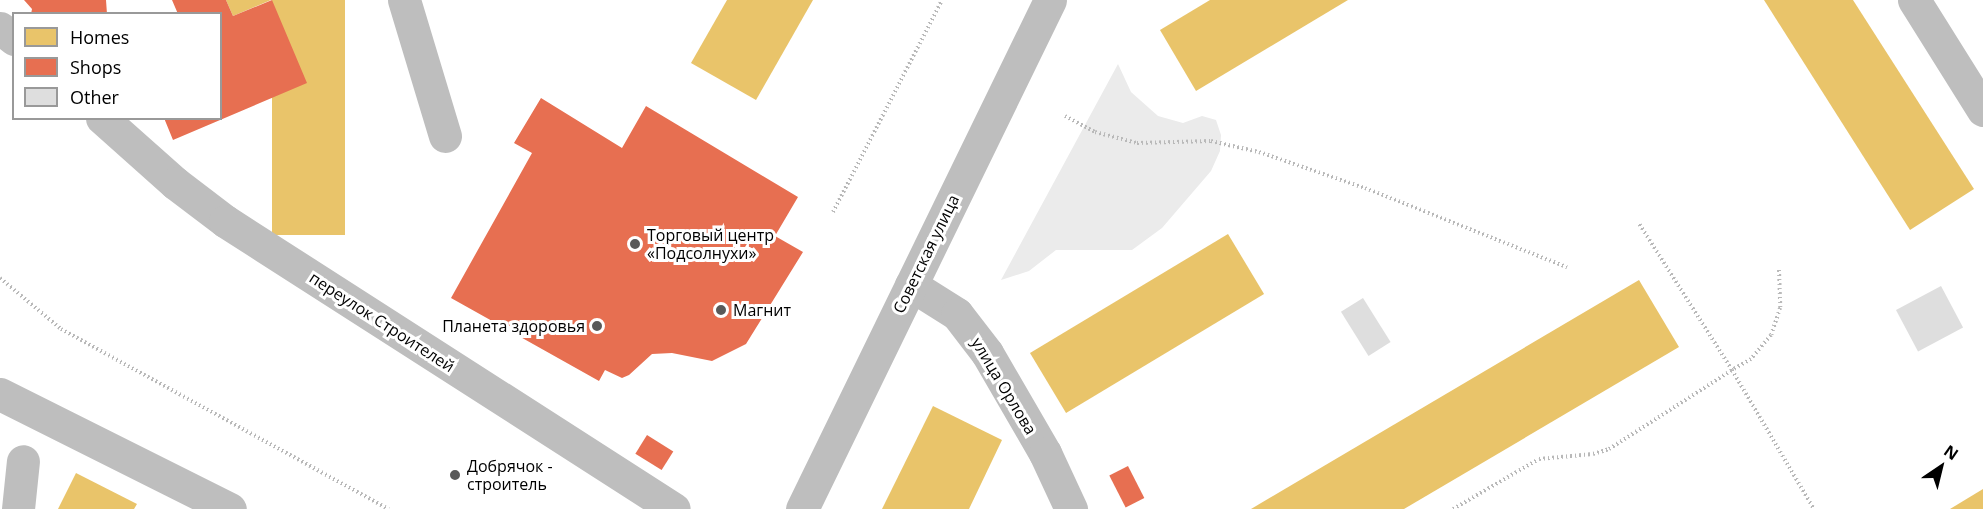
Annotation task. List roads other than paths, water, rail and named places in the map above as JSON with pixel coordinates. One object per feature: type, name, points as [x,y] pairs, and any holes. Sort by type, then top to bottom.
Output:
[{"type":"street","points":[[404,0],[446,136]]},
{"type":"street","name":"Советская улица","points":[[801,509],[1050,0]]},
{"type":"street","points":[[1914,0],[1983,110]]},
{"type":"street","points":[[0,28],[12,37]]},
{"type":"street","name":"переулок Строителей","points":[[104,120],[175,183],[225,221],[674,509]]},
{"type":"street","name":"улица Орлова","points":[[911,285],[957,314],[972,333],[1061,501]]},
{"type":"street","points":[[0,394],[230,509]]},
{"type":"street","points":[[18,509],[23,461]]},
{"type":"place","name":"Торговый центр «Подсолнухи»","points":[[635,244]]},
{"type":"place","name":"Магнит","points":[[721,310]]},
{"type":"place","name":"Планета здоровья","points":[[597,326]]},
{"type":"place","name":"Добрячок - строитель","points":[[455,475]]}]
